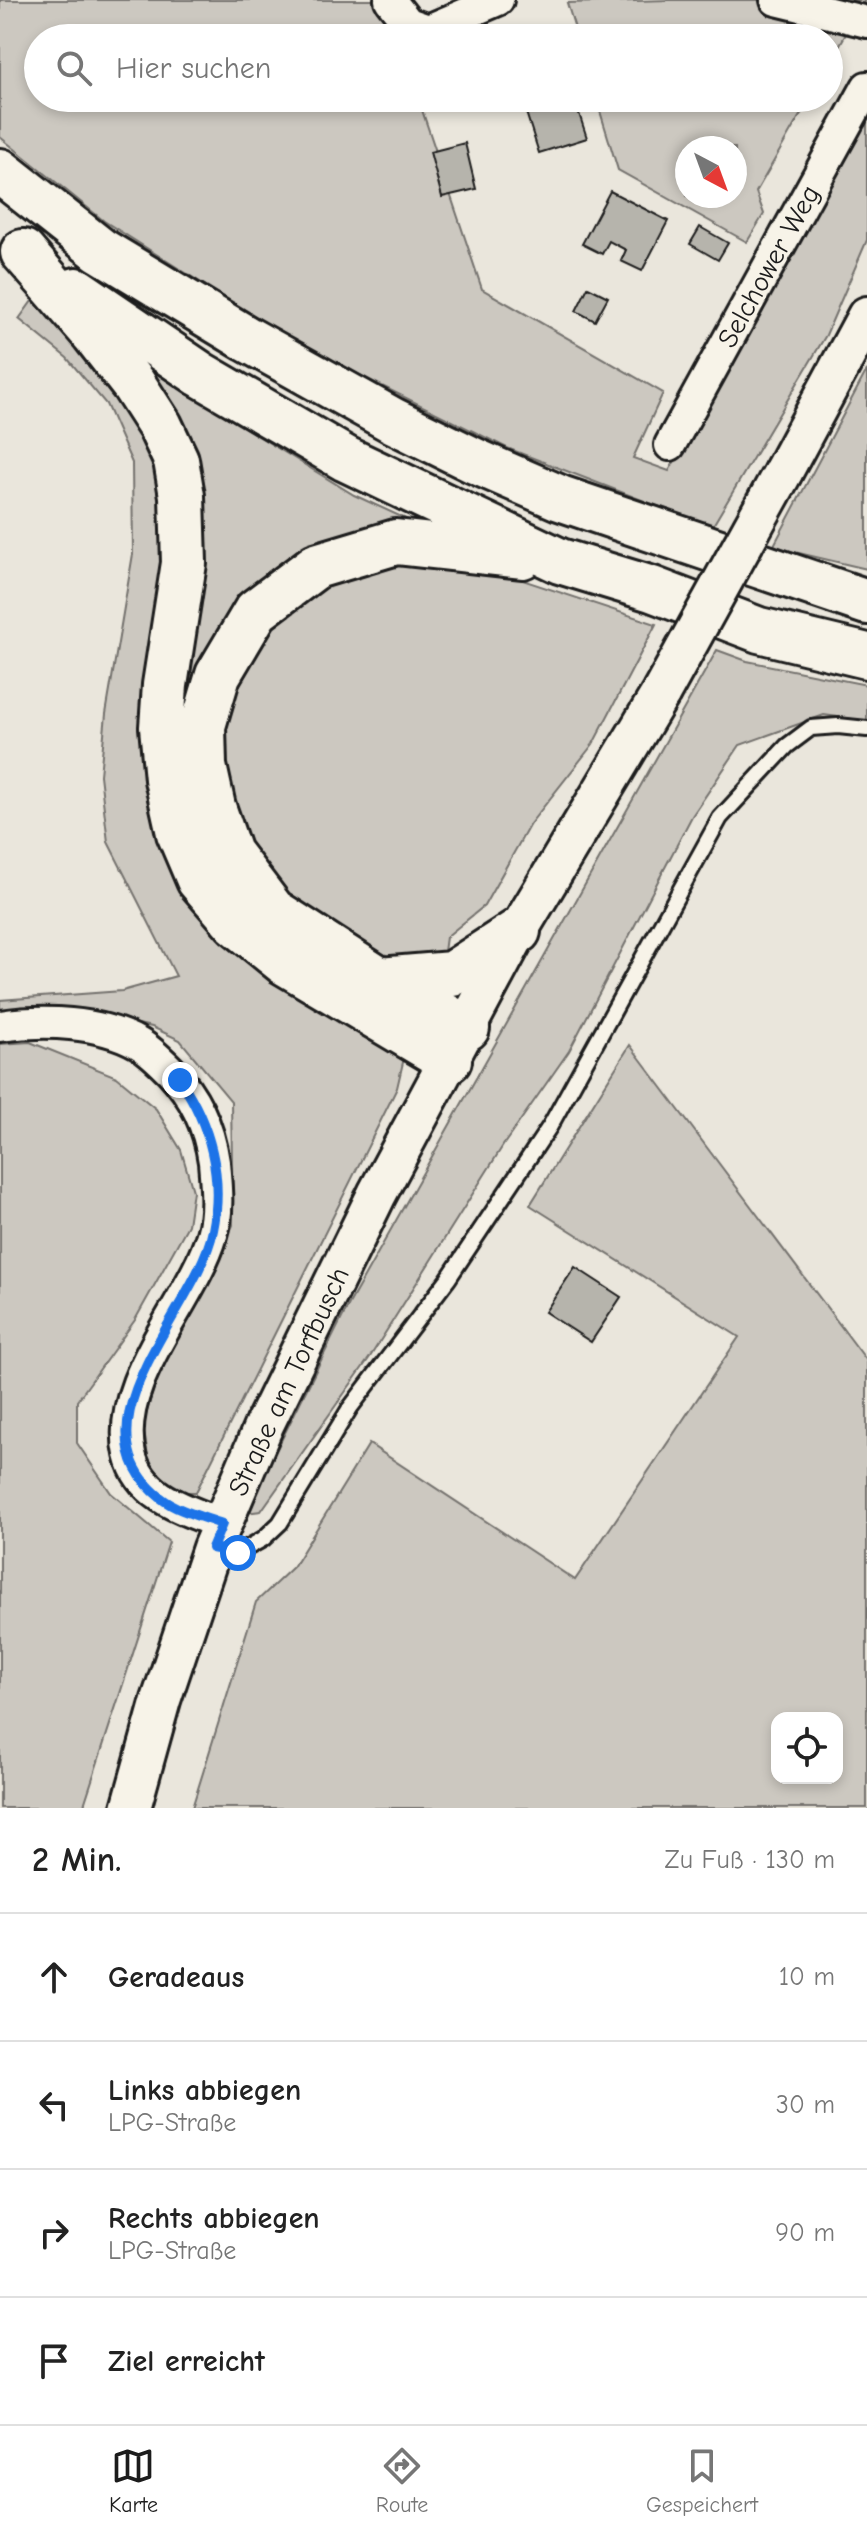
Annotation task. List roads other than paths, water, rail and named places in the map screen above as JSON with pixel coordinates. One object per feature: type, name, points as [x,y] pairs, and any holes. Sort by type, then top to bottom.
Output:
[{"type":"highway","points":[[0,171],[100,250],[247,339],[392,420],[560,498],[867,602]]},
{"type":"highway","points":[[11,243],[200,374],[346,459],[560,561],[652,589],[759,630],[867,656]]},
{"type":"highway","points":[[11,243],[94,334],[133,384],[160,426],[176,460],[182,496],[184,563],[165,685],[162,727],[167,779],[179,833],[199,880],[236,923],[284,962],[458,1044]]},
{"type":"highway","points":[[458,1044],[380,980],[273,911],[229,853],[213,807],[204,766],[203,726],[218,675],[256,611],[316,566],[396,542],[560,561]]},
{"type":"highway","points":[[380,980],[452,974],[518,931]]},
{"type":"street","points":[[390,0],[411,24]]},
{"type":"street","points":[[442,24],[498,0]]},
{"type":"street","points":[[776,0],[867,22]]},
{"type":"street","name":"Selchower Weg","points":[[670,445],[867,87]]},
{"type":"street","name":"Straße am Torfbusch","points":[[131,1808],[161,1700],[217,1536],[264,1425],[377,1194],[518,931],[661,693],[867,316]]},
{"type":"street","points":[[0,1026],[48,1023],[77,1026],[109,1032],[138,1043],[180,1080],[203,1121],[212,1146],[215,1173],[213,1232],[203,1259],[141,1375],[128,1432],[130,1454],[147,1485],[163,1500],[217,1536]]},
{"type":"lane","points":[[217,1536],[238,1553],[263,1539],[280,1523],[350,1408],[448,1279],[550,1126],[720,818],[787,746],[811,728],[838,726],[867,729]]}]
